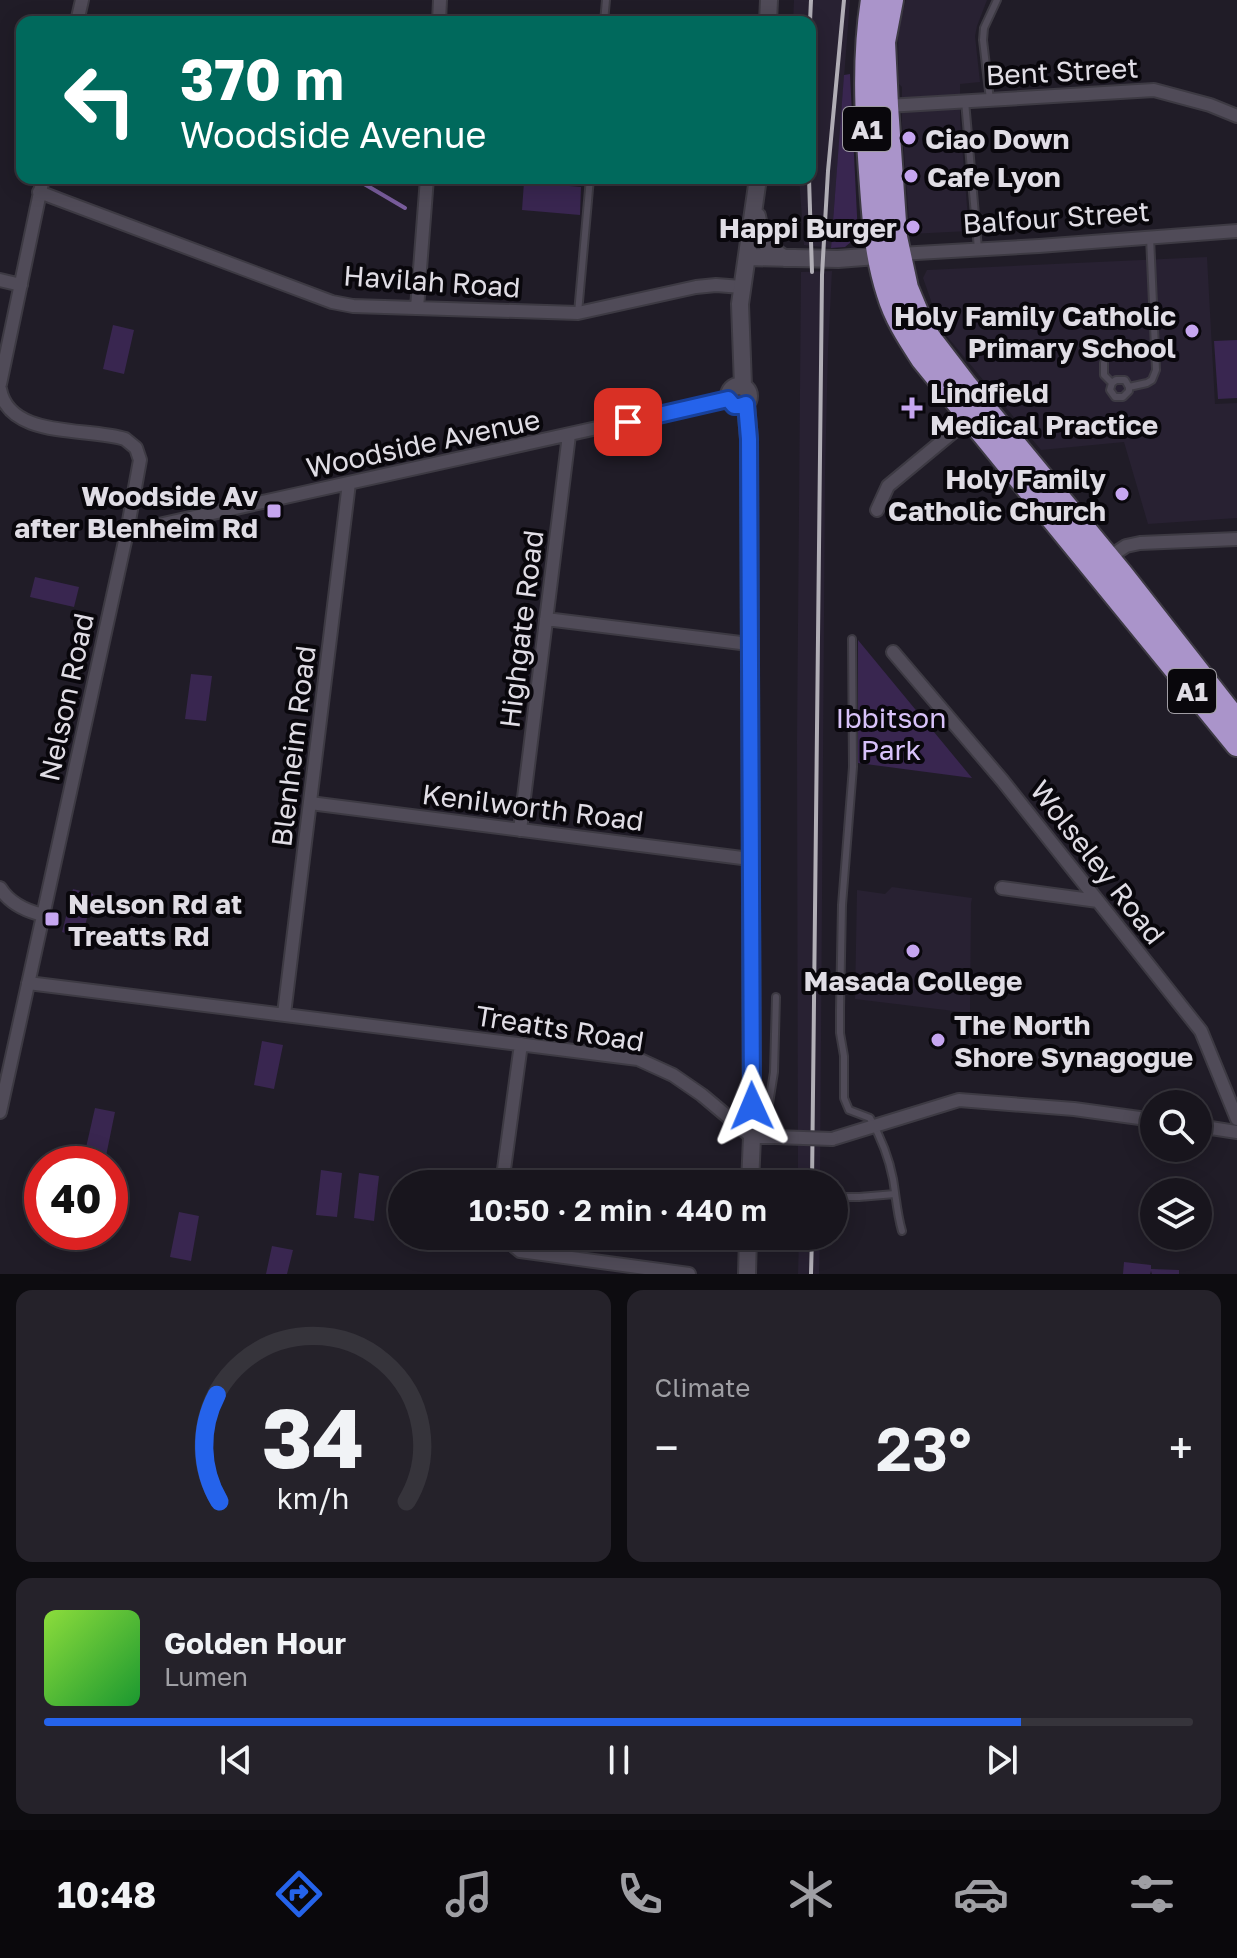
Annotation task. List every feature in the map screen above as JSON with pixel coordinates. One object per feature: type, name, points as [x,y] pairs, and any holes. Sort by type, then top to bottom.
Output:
[{"type":"highway","name":"A1","points":[[872,0],[866,51],[866,108],[875,239],[889,255],[929,337],[1237,745]]},
{"type":"highway","name":"A1","points":[[892,0],[884,42],[896,231],[889,255],[888,295],[905,332],[922,359],[970,418],[1237,721]]},
{"type":"street","name":"Bent Street","points":[[887,106],[1154,90],[1210,105],[1237,116]]},
{"type":"street","name":"Nelson Road","points":[[0,1112],[140,466],[136,448],[125,439],[41,426],[21,419],[2,397],[0,386],[41,184]]},
{"type":"street","points":[[417,308],[427,184]]},
{"type":"street","points":[[754,1170],[765,1137],[750,859],[749,439],[746,404],[749,394],[743,386],[740,319],[757,184]]},
{"type":"street","name":"Havilah Road","points":[[39,192],[332,302],[353,306],[578,313],[696,287],[742,287]]},
{"type":"street","points":[[755,208],[762,237],[771,250],[785,259]]},
{"type":"street","name":"Balfour Street","points":[[889,255],[1237,231]]},
{"type":"street","points":[[747,257],[838,259],[889,255]]},
{"type":"street","points":[[0,280],[21,285]]},
{"type":"street","points":[[743,386],[733,387],[728,399],[734,406],[746,404]]},
{"type":"street","name":"Woodside Avenue","points":[[127,532],[728,399]]},
{"type":"street","points":[[877,510],[888,486],[970,418]]},
{"type":"street","name":"Highgate Road","points":[[520,830],[569,435]]},
{"type":"street","name":"Blenheim Road","points":[[284,1014],[349,483]]},
{"type":"street","points":[[1100,563],[1126,546],[1140,543],[1235,542]]},
{"type":"street","points":[[546,619],[749,644]]},
{"type":"street","name":"Wolseley Road","points":[[893,652],[1002,780],[1201,1031],[1237,1119]]},
{"type":"street","name":"Kenilworth Road","points":[[310,803],[750,859]]},
{"type":"street","points":[[0,888],[15,904],[43,915]]},
{"type":"street","points":[[1002,888],[1098,901]]},
{"type":"street","name":"Treatts Road","points":[[28,983],[638,1059],[673,1075],[765,1137]]},
{"type":"street","points":[[504,1170],[521,1044]]},
{"type":"street","points":[[765,1137],[832,1139],[959,1100],[1074,1109],[1140,1118]]},
{"type":"street","points":[[1212,1128],[1237,1132]]},
{"type":"street","points":[[519,1250],[689,1274]]},
{"type":"street","points":[[747,1274],[748,1250]]},
{"type":"lane","points":[[990,100],[983,40],[984,28],[997,0]]},
{"type":"lane","points":[[965,101],[978,249]]},
{"type":"lane","points":[[578,313],[589,184]]},
{"type":"lane","points":[[1129,387],[1152,380],[1156,370],[1150,237]]},
{"type":"lane","points":[[1104,363],[1104,375],[1112,383]]},
{"type":"lane","points":[[1121,379],[1128,383],[1127,395],[1119,398],[1112,394],[1112,383],[1121,379]]},
{"type":"lane","points":[[852,639],[853,767],[842,905],[840,1033],[844,1056],[844,1098],[849,1110],[870,1118],[875,1127],[889,1161],[902,1231]]},
{"type":"lane","points":[[765,1137],[774,1072],[776,997]]},
{"type":"lane","points":[[848,1197],[895,1194]]},
{"type":"shaded area","points":[[794,0],[850,0],[831,248],[804,245],[799,184],[816,184],[816,16],[793,16]]},
{"type":"shaded area","points":[[906,0],[987,0],[975,36],[980,82],[960,84],[969,231],[910,234],[898,30]]},
{"type":"shaded area","points":[[1207,257],[1215,404],[1237,403],[1237,518],[1148,524],[1124,442],[1041,450],[941,329],[923,278],[927,270]]},
{"type":"shaded area","points":[[832,271],[825,475],[820,1170],[798,1170],[797,742],[801,272]]},
{"type":"shaded area","name":"Masada College","points":[[892,887],[972,898],[970,1013],[855,999],[857,890],[885,894]]},
{"type":"shaded area","points":[[799,1250],[820,1250],[819,1274],[798,1274]]},
{"type":"green space","points":[[850,74],[858,236],[845,247],[831,248],[844,75]]},
{"type":"green space","points":[[524,184],[581,187],[580,215],[522,210]]},
{"type":"green space","points":[[113,325],[134,330],[124,374],[103,369]]},
{"type":"green space","points":[[1237,340],[1237,398],[1218,399],[1214,341]]},
{"type":"green space","points":[[35,577],[79,587],[74,607],[30,597]]},
{"type":"green space","name":"Ibbitson Park","points":[[858,640],[972,778],[858,763]]},
{"type":"green space","points":[[191,674],[212,676],[206,721],[185,719]]},
{"type":"green space","points":[[73,889],[93,894],[82,938],[62,932]]},
{"type":"green space","points":[[262,1041],[283,1045],[274,1089],[254,1085]]},
{"type":"green space","points":[[95,1108],[115,1112],[108,1146],[86,1146]]},
{"type":"green space","points":[[321,1170],[342,1173],[337,1217],[316,1215]]},
{"type":"green space","points":[[359,1173],[379,1176],[374,1221],[354,1218]]},
{"type":"green space","points":[[179,1212],[199,1216],[191,1261],[170,1257]]},
{"type":"green space","points":[[272,1246],[293,1250],[287,1274],[266,1274]]},
{"type":"green space","points":[[1124,1262],[1151,1265],[1151,1269],[1179,1270],[1179,1274],[1152,1274],[1151,1271],[1150,1274],[1123,1274]]},
{"type":"waterway","points":[[364,184],[405,208]]},
{"type":"railway","points":[[810,16],[811,0]]},
{"type":"railway","points":[[812,1170],[822,275],[844,0]]},
{"type":"railway","points":[[809,184],[812,272]]},
{"type":"railway","points":[[811,1274],[812,1250]]},
{"type":"place","name":"Ciao Down","points":[[909,138]]},
{"type":"place","name":"Cafe Lyon","points":[[911,176]]},
{"type":"place","name":"Happi Burger","points":[[913,227]]},
{"type":"place","name":"Holy Family Catholic Primary School","points":[[1192,331]]},
{"type":"place","name":"Lindfield Medical Practice","points":[[912,408]]},
{"type":"place","name":"Holy Family Catholic Church","points":[[1122,494]]},
{"type":"place","name":"Woodside Av after Blenheim Rd","points":[[274,511]]},
{"type":"place","name":"Nelson Rd at Treatts Rd","points":[[52,919]]},
{"type":"place","name":"Masada College","points":[[913,951]]},
{"type":"place","name":"The North Shore Synagogue","points":[[938,1040]]},
{"type":"route","points":[[628,422],[728,399],[734,406],[746,404],[749,439],[752,1106]]}]
